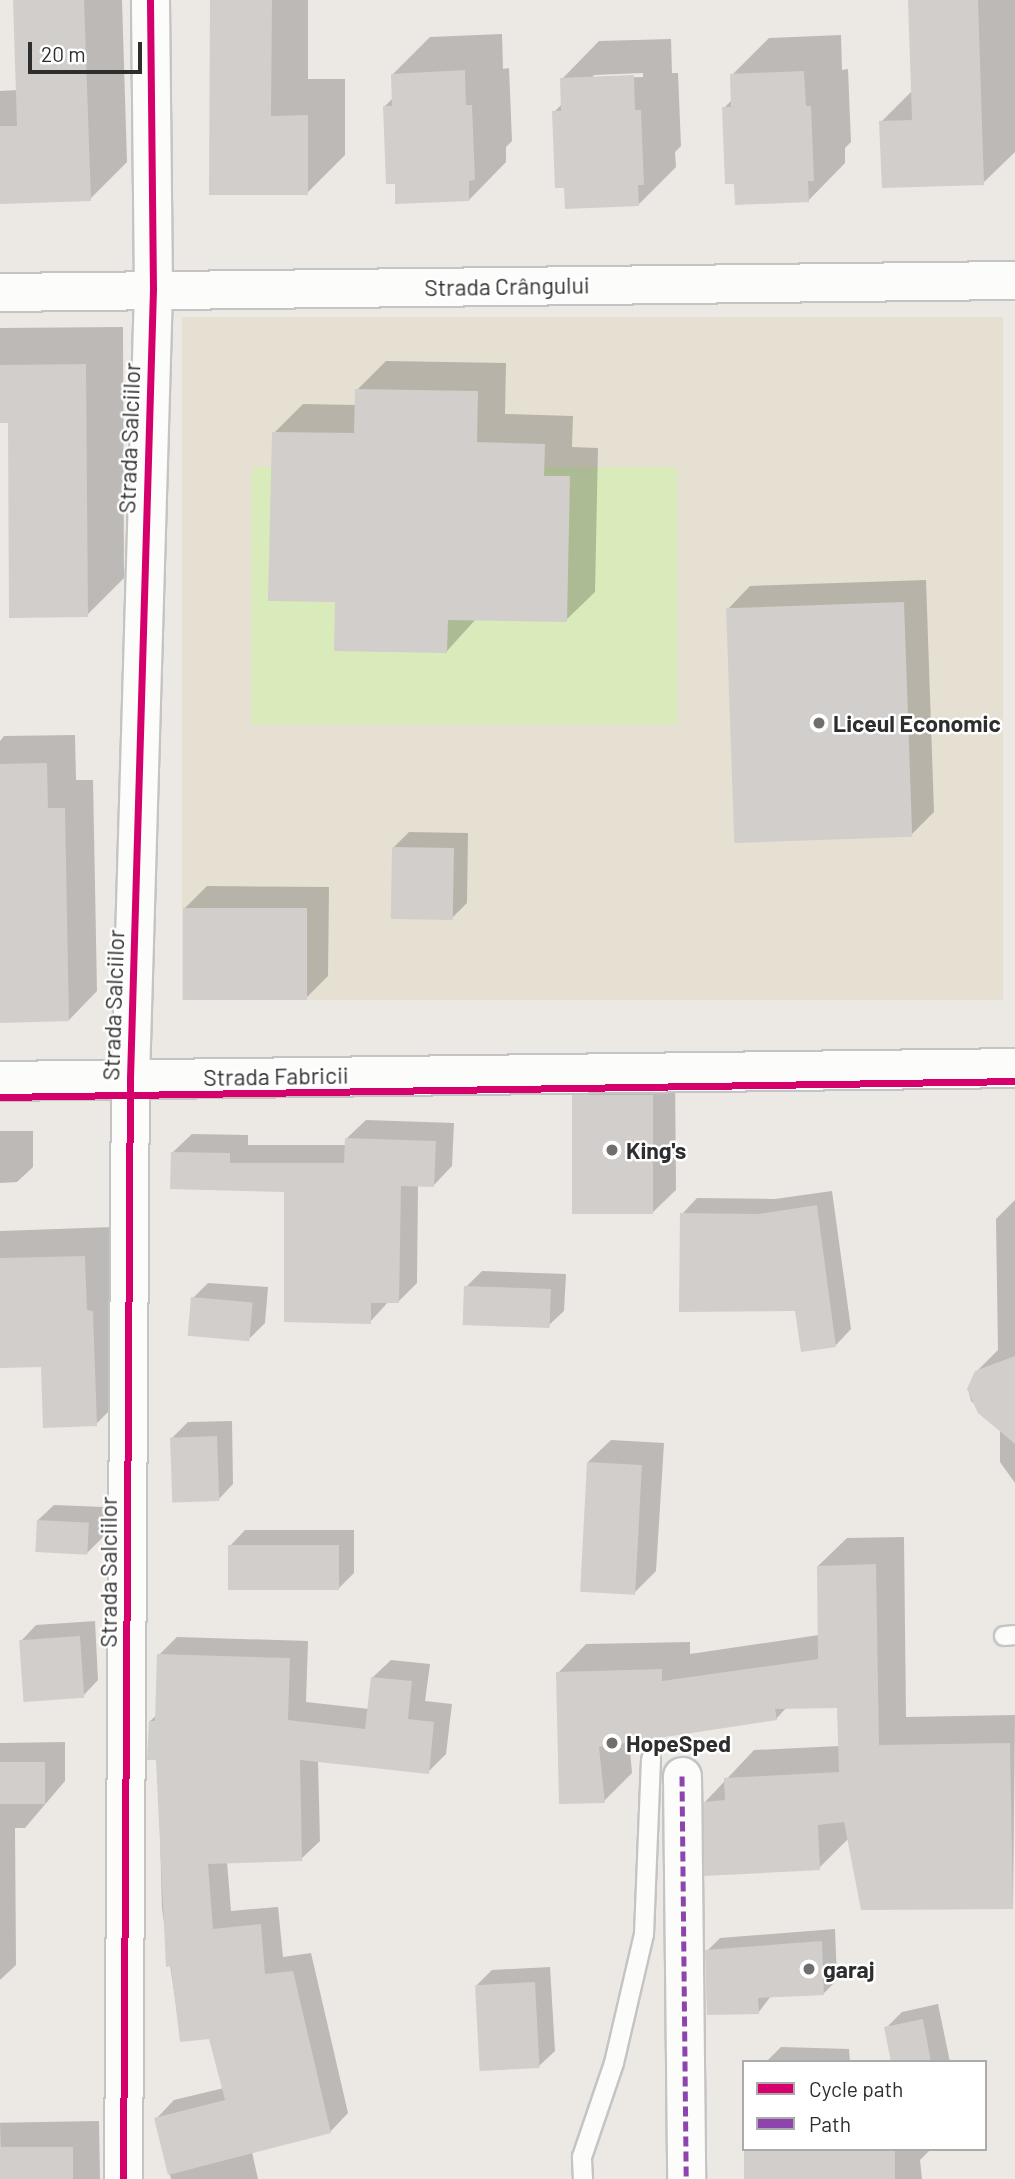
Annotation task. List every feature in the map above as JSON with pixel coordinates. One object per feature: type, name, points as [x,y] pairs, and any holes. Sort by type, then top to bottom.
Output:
[{"type":"main road","name":"Strada Fabricii","points":[[0,1081],[1015,1068]]},
{"type":"street","name":"Strada Salciilor","points":[[124,2179],[130,1078],[153,289],[150,0]]},
{"type":"street","name":"Strada Crângului","points":[[0,292],[1015,280]]},
{"type":"street","points":[[666,1768],[686,2179]]},
{"type":"lane","points":[[583,2179],[582,2157],[614,2063],[644,1934],[666,1768]]},
{"type":"shaded area","points":[[182,317],[1003,317],[1003,1000],[182,1000]]},
{"type":"green space","points":[[252,467],[677,467],[677,724],[252,724]]},
{"type":"building","points":[[13,0],[84,0],[91,201],[0,204],[0,126],[17,126]]},
{"type":"building","points":[[210,0],[272,0],[271,116],[308,115],[308,195],[209,195]]},
{"type":"building","points":[[908,0],[978,0],[984,185],[882,188],[879,121],[912,120]]},
{"type":"building","points":[[465,70],[466,105],[472,105],[475,180],[469,181],[469,201],[395,204],[395,184],[386,184],[383,106],[392,106],[391,74]]},
{"type":"building","points":[[804,71],[806,106],[811,106],[814,181],[808,181],[809,202],[735,205],[734,184],[725,184],[722,107],[731,107],[730,74]]},
{"type":"building","points":[[634,75],[635,110],[641,110],[644,185],[638,185],[639,206],[565,209],[564,188],[555,188],[552,111],[561,111],[560,78]]},
{"type":"building","points":[[86,364],[88,617],[9,618],[8,423],[0,423],[0,365]]},
{"type":"building","points":[[355,389],[478,391],[477,442],[545,444],[544,476],[570,476],[567,622],[448,620],[447,653],[334,651],[335,602],[268,601],[272,432],[354,433]]},
{"type":"building","name":"Liceul Economic","points":[[904,602],[912,837],[734,843],[726,608]]},
{"type":"building","points":[[47,763],[48,808],[65,808],[69,1021],[0,1023],[0,764]]},
{"type":"building","points":[[392,847],[454,848],[453,920],[391,919]]},
{"type":"building","points":[[183,908],[307,908],[307,1000],[183,1000]]},
{"type":"building","name":"King's","points":[[572,1095],[653,1095],[653,1214],[572,1214]]},
{"type":"building","points":[[345,1138],[436,1141],[434,1187],[401,1186],[399,1303],[371,1303],[371,1324],[284,1322],[284,1192],[170,1189],[171,1152],[230,1153],[230,1163],[344,1163]]},
{"type":"building","points":[[817,1205],[836,1347],[801,1352],[795,1311],[679,1312],[680,1213],[758,1214]]},
{"type":"building","points":[[85,1256],[87,1310],[93,1311],[97,1426],[43,1428],[41,1367],[0,1368],[0,1258]]},
{"type":"building","points":[[464,1286],[551,1289],[550,1328],[463,1325]]},
{"type":"building","points":[[191,1297],[253,1302],[249,1341],[188,1336]]},
{"type":"building","points":[[1015,1356],[1015,1444],[978,1413],[967,1389],[975,1371]]},
{"type":"building","points":[[217,1436],[219,1501],[172,1503],[170,1438]]},
{"type":"building","points":[[587,1462],[642,1465],[635,1595],[580,1592]]},
{"type":"building","points":[[37,1520],[89,1523],[87,1555],[35,1552]]},
{"type":"building","points":[[228,1545],[339,1545],[339,1590],[228,1590]]},
{"type":"building","points":[[876,1564],[879,1745],[1010,1743],[1013,1909],[861,1910],[844,1822],[818,1825],[820,1870],[704,1876],[703,1802],[725,1800],[724,1778],[839,1772],[837,1708],[775,1709],[777,1720],[599,1747],[605,1803],[559,1804],[556,1672],[662,1669],[662,1681],[818,1659],[817,1566]]},
{"type":"building","points":[[80,1636],[84,1698],[23,1702],[19,1640]]},
{"type":"building","points":[[157,1654],[290,1658],[288,1720],[365,1729],[371,1677],[412,1681],[408,1719],[434,1722],[429,1774],[300,1760],[302,1861],[208,1864],[213,1929],[261,1924],[265,1974],[293,1971],[331,2133],[168,2175],[154,2118],[225,2100],[209,2039],[180,2042],[171,1966],[166,1967],[156,1760],[147,1760],[149,1721],[155,1721]]},
{"type":"building","points":[[0,1762],[45,1762],[45,1804],[0,1804]]},
{"type":"building","points":[[822,1941],[824,1995],[758,1998],[759,2014],[707,2015],[705,1950]]},
{"type":"building","points":[[535,1982],[540,2068],[480,2071],[475,1985]]},
{"type":"building","points":[[923,2019],[931,2060],[891,2060],[884,2027]]},
{"type":"building","points":[[0,2147],[73,2147],[73,2179],[0,2179]]},
{"type":"building","points":[[744,2151],[895,2151],[895,2179],[744,2179]]},
{"type":"marked path","points":[[682,1776],[686,2179]]},
{"type":"cycle path","points":[[123,2179],[130,1078],[153,289],[150,0]]},
{"type":"cycle path","points":[[0,1097],[1015,1081]]},
{"type":"place","name":"Liceul Economic","points":[[819,723]]},
{"type":"place","name":"King's","points":[[612,1150]]},
{"type":"place","name":"HopeSped","points":[[612,1743]]},
{"type":"place","name":"garaj","points":[[809,1969]]}]
